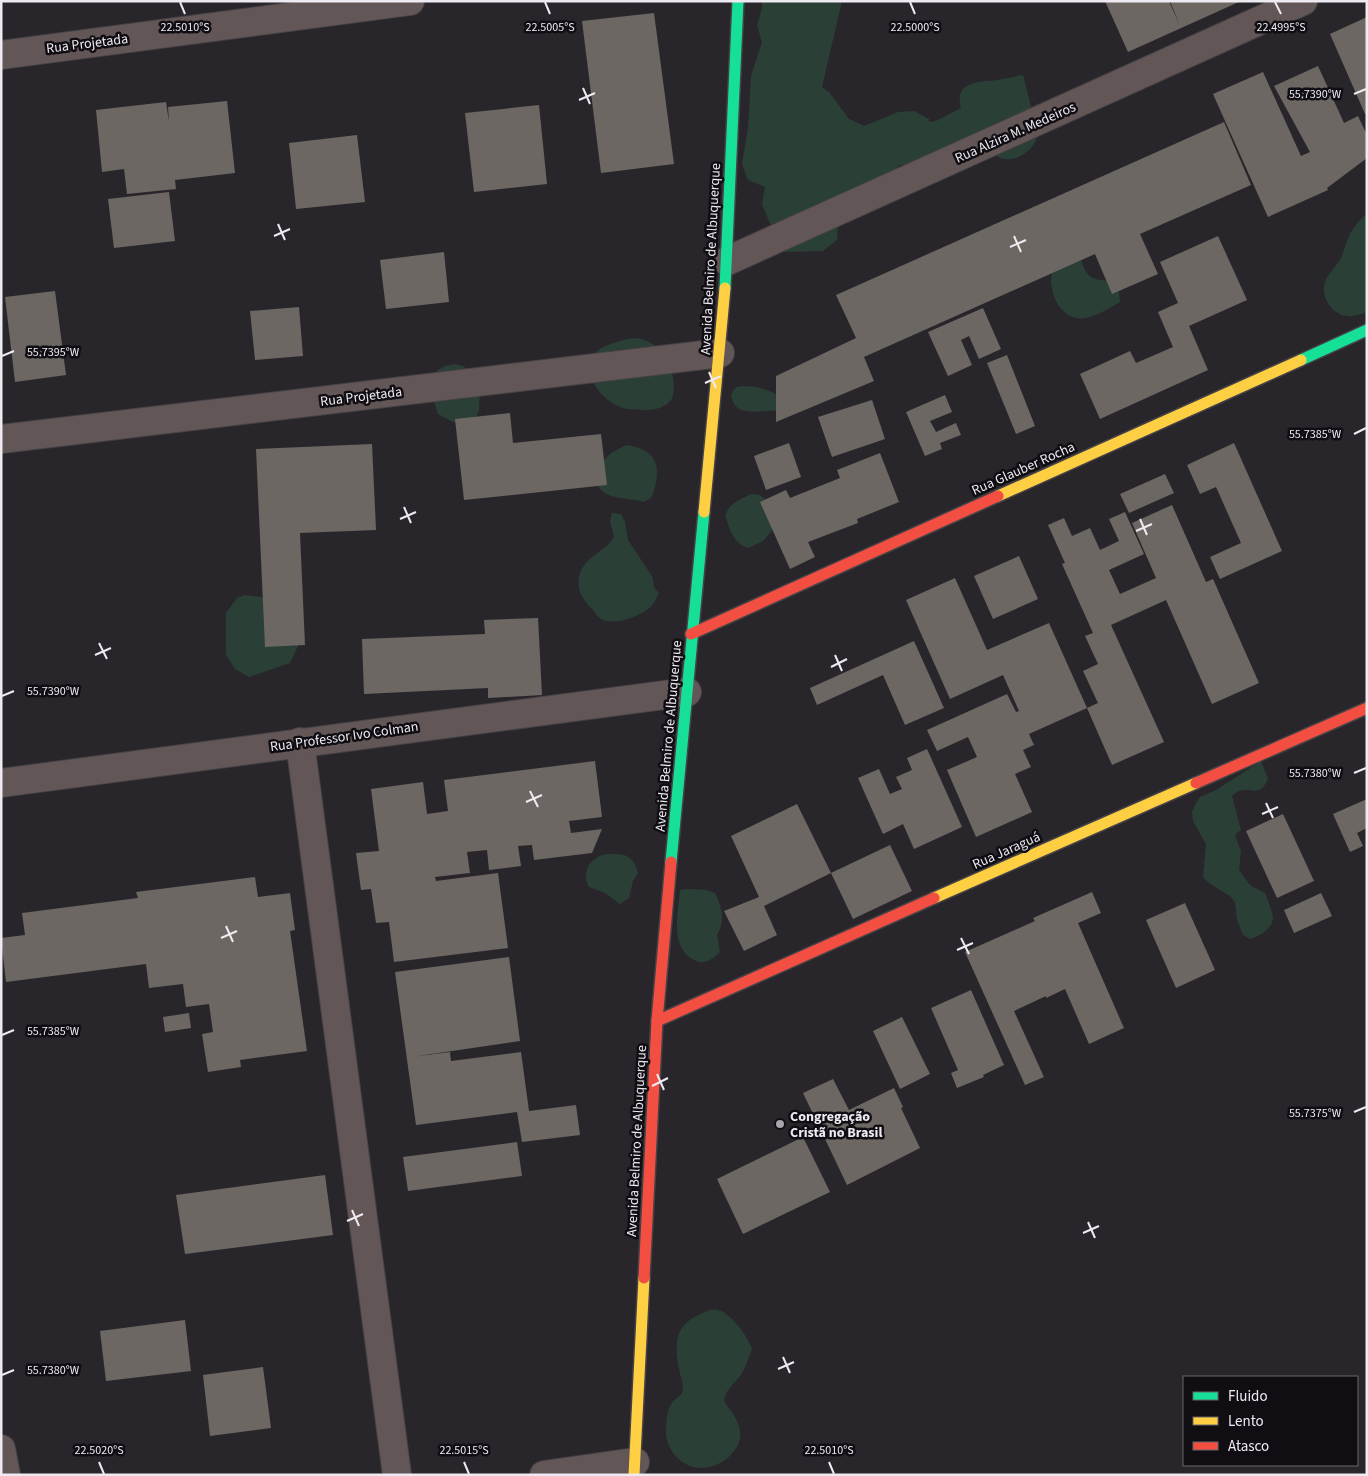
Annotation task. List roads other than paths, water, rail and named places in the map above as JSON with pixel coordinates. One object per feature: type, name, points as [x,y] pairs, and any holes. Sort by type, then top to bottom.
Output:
[{"type":"street","name":"Rua Projetada","points":[[1,54],[410,1]]},
{"type":"street","name":"Avenida Belmiro de Albuquerque","points":[[634,1468],[657,1022],[691,634],[720,352],[727,261],[738,1]]},
{"type":"street","name":"Rua Alzira M. Medeiros","points":[[727,261],[1303,1]]},
{"type":"street","name":"Rua Glauber Rocha","points":[[691,634],[1367,330]]},
{"type":"street","name":"Rua Projetada","points":[[1,439],[720,352]]},
{"type":"street","name":"Rua Professor Ivo Colman","points":[[1,783],[687,692]]},
{"type":"street","name":"Rua Jaraguá","points":[[657,1022],[714,995],[1367,708]]},
{"type":"street","points":[[300,742],[397,1475]]},
{"type":"street","points":[[1,1449],[6,1475]]},
{"type":"street","points":[[544,1475],[634,1468]]},
{"type":"place","name":"Congregação Cristã no Brasil","points":[[780,1124]]}]
